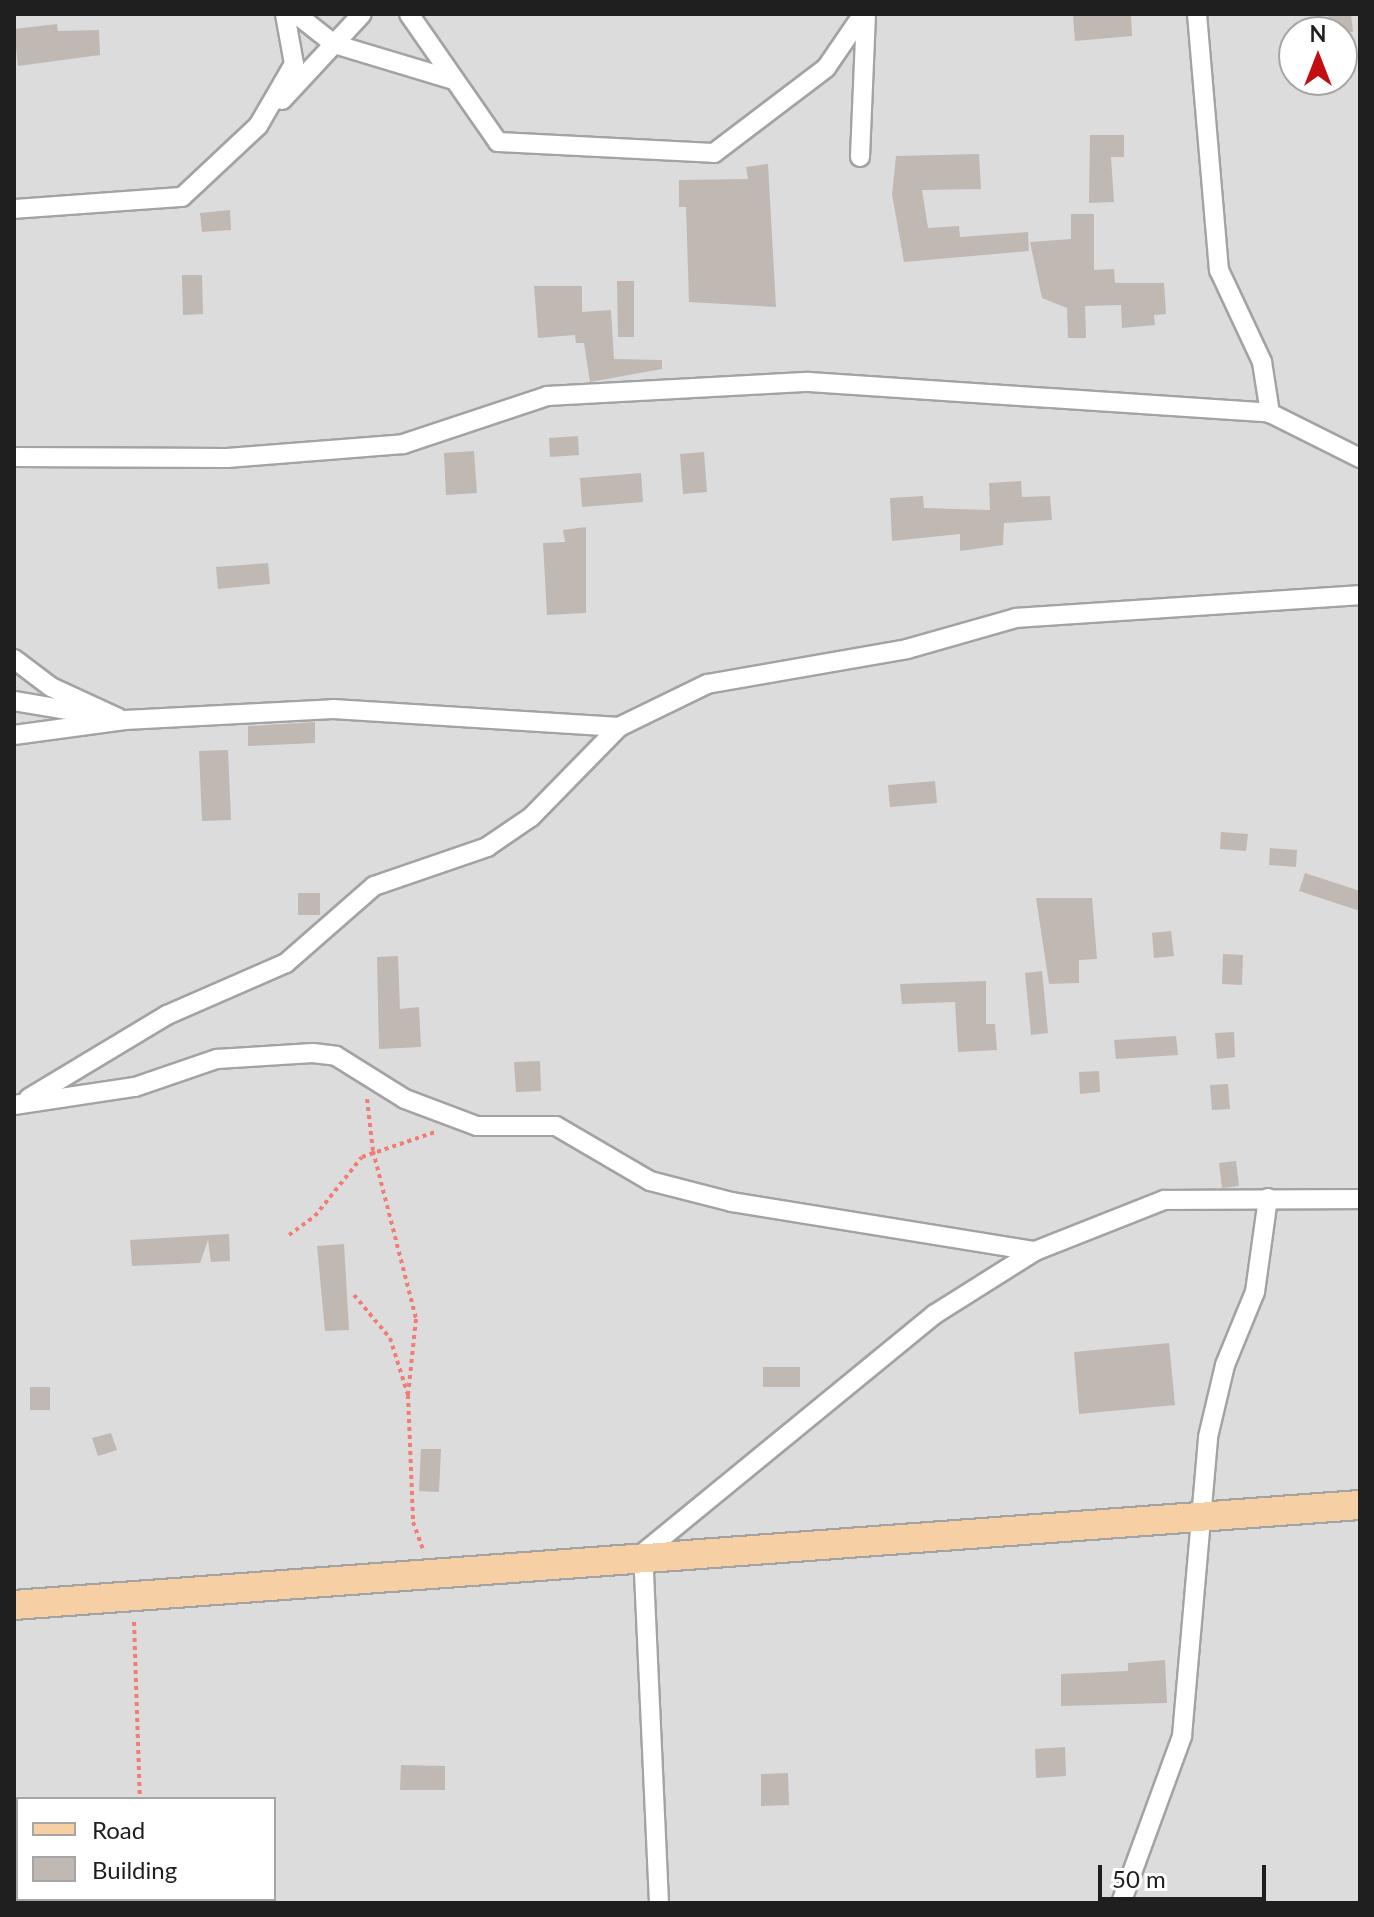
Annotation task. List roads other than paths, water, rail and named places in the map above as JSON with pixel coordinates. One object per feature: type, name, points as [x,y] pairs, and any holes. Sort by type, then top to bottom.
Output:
[{"type":"main road","points":[[14,1605],[133,1600],[643,1553],[1199,1519],[1360,1505]]},
{"type":"street","points":[[258,126],[294,64],[285,14]]},
{"type":"street","points":[[296,14],[334,44],[451,79]]},
{"type":"street","points":[[14,209],[182,197],[258,126],[362,14]]},
{"type":"street","points":[[409,14],[451,79],[498,142],[714,153],[826,68],[864,14]]},
{"type":"street","points":[[860,157],[864,14]]},
{"type":"street","points":[[1197,14],[1219,270],[1262,362],[1270,413]]},
{"type":"street","points":[[14,457],[227,458],[403,444],[547,396],[809,382],[1270,413],[1360,458]]},
{"type":"street","points":[[15,1106],[167,1015],[286,963],[374,886],[487,847],[531,817],[619,727],[707,684],[907,649],[1016,618],[1360,595]]},
{"type":"street","points":[[14,659],[72,699],[125,720]]},
{"type":"street","points":[[14,701],[125,720]]},
{"type":"street","points":[[14,735],[125,720],[333,709],[619,727]]},
{"type":"street","points":[[15,1106],[135,1087],[217,1059],[313,1053],[359,1071],[405,1099],[477,1126],[556,1126],[624,1171],[732,1202],[1035,1251]]},
{"type":"street","points":[[1121,1903],[1182,1736],[1199,1519],[1215,1397],[1255,1292],[1268,1198]]},
{"type":"street","points":[[659,1903],[643,1553],[935,1314],[1035,1251],[1164,1200],[1360,1199]]}]
